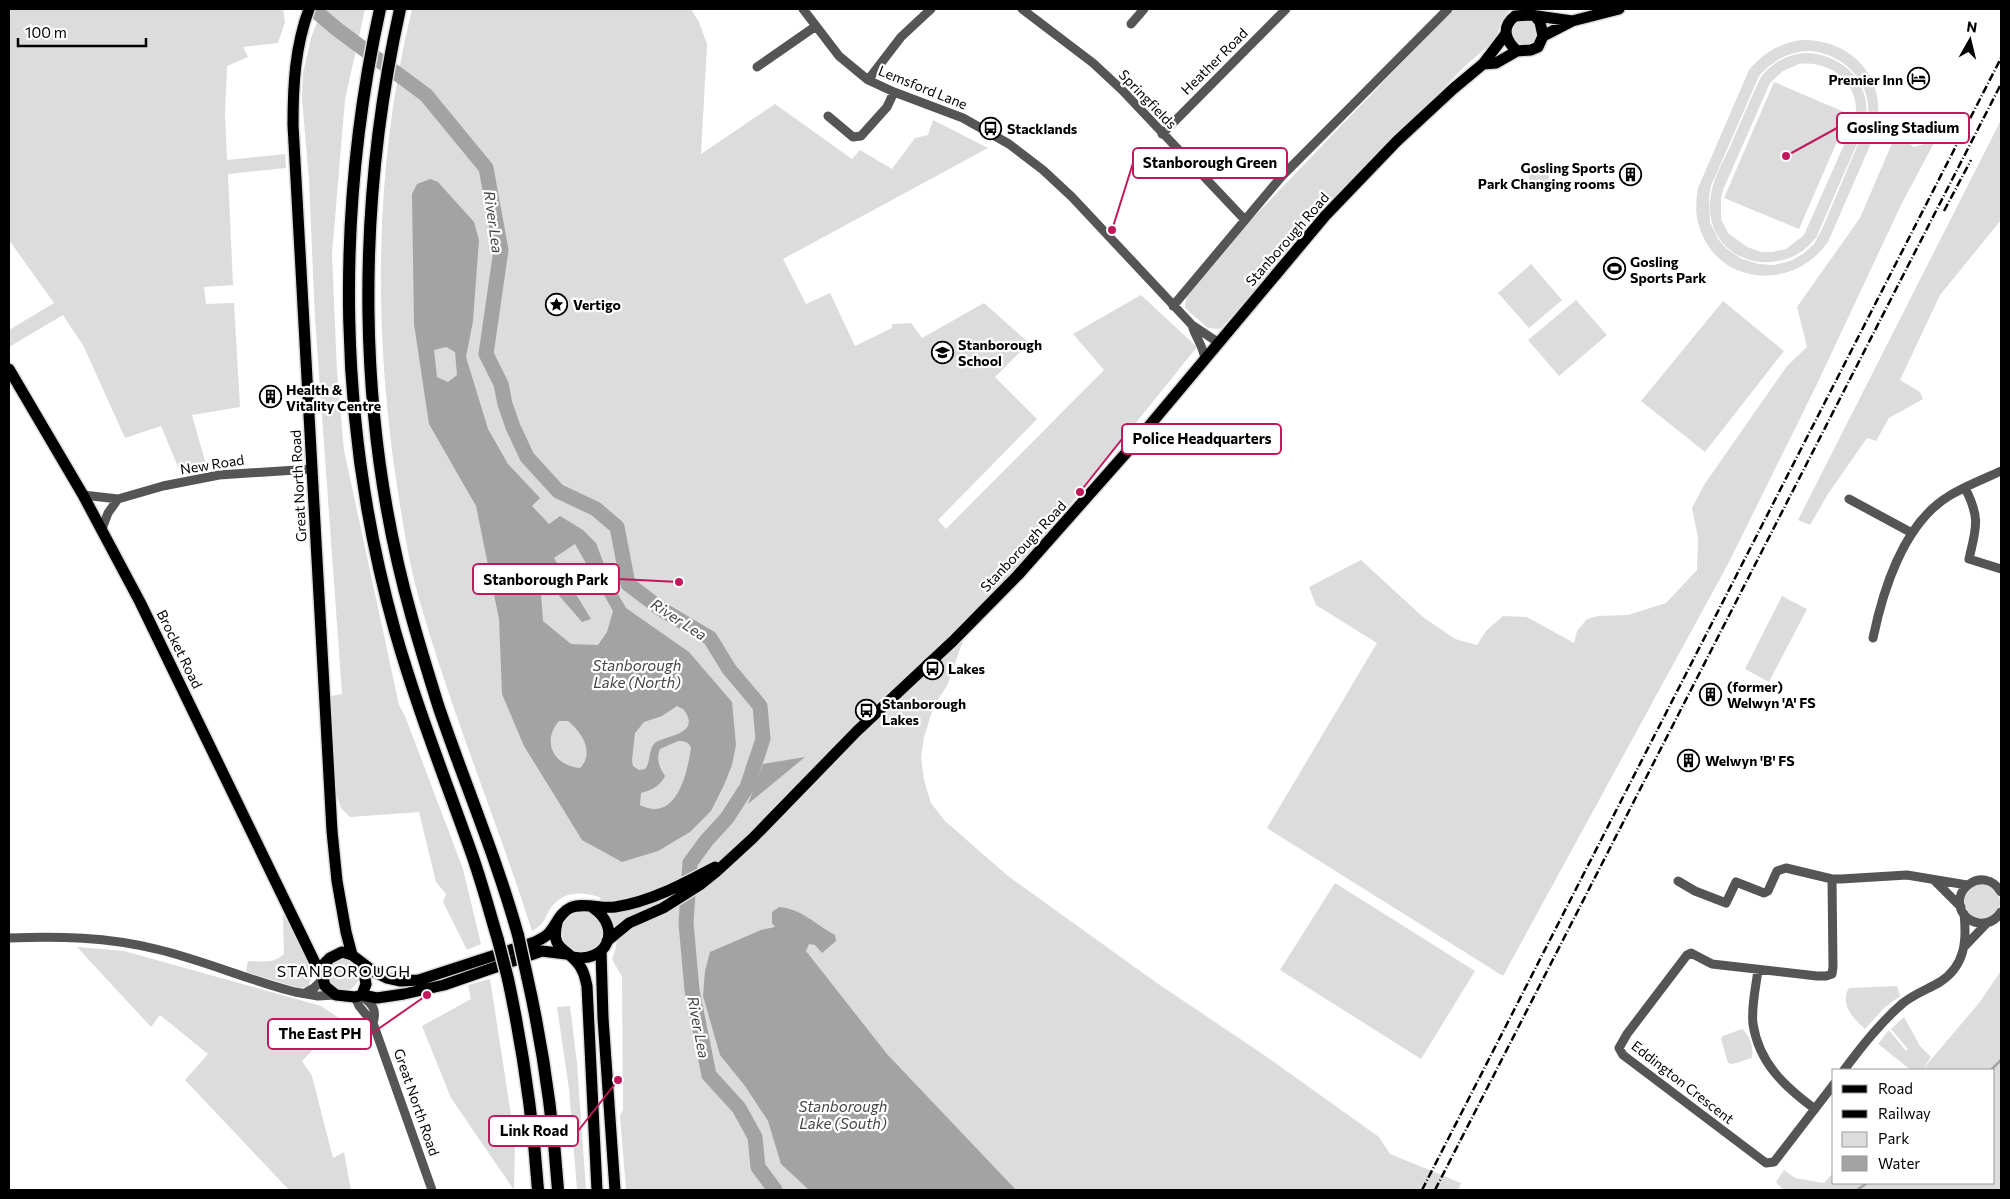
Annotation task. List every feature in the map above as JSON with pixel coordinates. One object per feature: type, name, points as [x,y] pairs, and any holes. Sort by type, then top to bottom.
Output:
[{"type":"highway","points":[[380,9],[364,87],[351,205],[348,308],[353,406],[368,519],[382,582],[404,664],[470,849],[508,979],[528,1089],[535,1143],[538,1190]]},
{"type":"highway","points":[[400,9],[383,93],[373,176],[368,303],[370,364],[375,424],[384,489],[396,551],[426,664],[439,706],[502,880],[518,935],[546,1073],[555,1140],[558,1190]]},
{"type":"main road","name":"Stanborough Road","points":[[1483,64],[1496,63],[1517,51],[1531,50],[1538,47],[1543,36],[1572,21],[1619,9]]},
{"type":"main road","name":"Stanborough Road","points":[[701,879],[732,858],[753,838],[857,732],[1018,576],[1134,444],[1325,216],[1397,141],[1483,64],[1505,35],[1508,24],[1516,12],[1572,21]]},
{"type":"main road","name":"Great North Road","points":[[307,14],[296,56],[293,97],[332,831],[337,881],[352,955]]},
{"type":"main road","points":[[1536,14],[1543,36]]},
{"type":"main road","points":[[1505,35],[1508,42],[1517,51]]},
{"type":"main road","name":"Brocket Road","points":[[9,368],[102,529],[175,673],[244,820],[322,976]]},
{"type":"main road","points":[[310,950],[316,954],[352,955],[374,971],[393,980],[408,982],[534,942],[548,934],[564,912],[570,908],[583,906],[593,908],[614,907],[630,904],[701,879]]},
{"type":"main road","points":[[334,956],[324,964],[322,976],[326,986],[336,995],[377,998],[430,989],[542,951],[582,959],[592,957],[629,923],[663,908],[701,879]]},
{"type":"main road","points":[[593,908],[601,913],[607,923],[604,946],[603,1018],[615,1190]]},
{"type":"main road","points":[[556,923],[555,937],[561,949],[583,970],[587,986],[596,1190]]},
{"type":"main road","name":"Great North Road","points":[[334,956],[346,932]]},
{"type":"main road","points":[[360,996],[366,984],[362,963]]},
{"type":"street","name":"Lemsford Lane","points":[[803,9],[839,56],[868,80],[962,118],[1021,152],[1072,197],[1192,325],[1219,343]]},
{"type":"street","points":[[868,80],[901,37],[930,9]]},
{"type":"street","name":"Springfields","points":[[1022,9],[1093,63],[1122,90],[1245,220]]},
{"type":"street","points":[[1131,24],[1144,9]]},
{"type":"street","name":"Heather Road","points":[[1162,134],[1286,9]]},
{"type":"street","points":[[1174,306],[1281,177],[1442,11]]},
{"type":"street","points":[[756,67],[816,26]]},
{"type":"street","points":[[828,116],[853,137],[857,138],[887,107],[894,92]]},
{"type":"street","name":"Lemsford Lane","points":[[1192,325],[1194,332],[1202,343],[1205,359]]},
{"type":"street","name":"New Road","points":[[83,495],[118,499],[163,486],[219,474],[312,469]]},
{"type":"street","points":[[1873,638],[1888,582],[1912,534],[1937,505],[1949,496],[2001,471]]},
{"type":"street","points":[[1965,488],[1973,504],[1976,520],[1969,560],[2001,569]]},
{"type":"street","points":[[102,529],[108,514],[118,499]]},
{"type":"street","points":[[1849,499],[1912,534]]},
{"type":"street","points":[[1678,882],[1694,891],[1726,903],[1736,882],[1764,893],[1768,891],[1775,874],[1781,868],[1832,879],[1907,876],[1967,885],[1980,880],[1987,880],[1993,883],[2001,892]]},
{"type":"street","name":"Eddington Crescent","points":[[1832,879],[1832,974],[1817,976],[1712,964],[1691,953],[1687,955],[1619,1045],[1620,1051],[1766,1163],[1774,1162],[1832,1087]]},
{"type":"street","points":[[1935,880],[1974,922],[1993,921]]},
{"type":"street","points":[[1845,1069],[1880,1025],[1901,1005],[1948,976],[1963,956],[1965,946],[1961,895],[1967,885]]},
{"type":"street","points":[[1965,946],[2001,912]]},
{"type":"street","points":[[9,938],[92,938],[126,942],[157,949],[281,988],[318,996],[336,995]]},
{"type":"street","points":[[1758,970],[1753,1024],[1766,1062],[1784,1085],[1815,1109]]},
{"type":"street","points":[[305,993],[314,988],[322,976]]},
{"type":"street","name":"Great North Road","points":[[360,996],[372,1004],[376,1014],[373,1023],[432,1190]]},
{"type":"green space","points":[[9,9],[283,9],[285,22],[278,43],[243,47],[248,57],[227,66],[225,114],[227,160],[285,154],[286,168],[228,174],[233,285],[204,287],[206,304],[234,303],[240,407],[192,415],[207,468],[181,474],[161,426],[125,438],[84,347],[63,315],[9,347],[9,330],[54,303],[9,240]]},
{"type":"green space","points":[[322,9],[365,9],[345,100],[332,254],[337,371],[344,450],[399,705],[405,716],[463,869],[481,944],[467,950],[443,902],[446,894],[436,882],[419,812],[350,817],[341,808],[335,789],[331,696],[342,694],[315,319],[309,180],[302,99],[303,73],[311,38]]},
{"type":"green space","points":[[412,9],[691,9],[699,22],[707,44],[701,154],[775,104],[852,159],[860,150],[892,169],[915,138],[928,135],[933,120],[988,148],[783,259],[806,304],[830,293],[855,346],[892,328],[892,324],[911,323],[922,338],[984,303],[1029,343],[995,377],[1037,419],[938,520],[946,529],[1104,370],[1073,334],[1141,295],[1197,347],[1018,569],[973,613],[947,686],[934,705],[924,737],[921,757],[924,780],[931,803],[945,821],[1008,876],[1154,981],[1264,1055],[1379,1137],[1390,1154],[1461,1183],[1458,1190],[626,1190],[620,1116],[623,1109],[622,977],[612,959],[617,942],[615,926],[599,897],[575,894],[564,897],[554,904],[543,921],[532,931],[433,644],[416,588],[407,544],[389,426],[381,306],[381,246],[390,127],[399,68]]},
{"type":"green space","points":[[1453,9],[1510,9],[1500,24],[1496,39],[1465,66],[1382,151],[1220,329],[1208,328],[1185,308],[1186,298],[1247,224]]},
{"type":"green space","points":[[1525,20],[1534,24],[1538,33],[1534,42],[1525,46],[1516,42],[1512,33],[1516,24]]},
{"type":"green space","points":[[1802,40],[1821,42],[1838,47],[1852,56],[1864,68],[1872,82],[1877,98],[1878,115],[1875,134],[1828,242],[1813,258],[1796,269],[1777,275],[1757,275],[1738,271],[1722,261],[1708,246],[1697,217],[1696,202],[1698,188],[1749,70],[1760,59],[1779,46]],"holes":[[[1803,51],[1824,54],[1847,66],[1862,85],[1867,97],[1867,123],[1814,244],[1803,254],[1790,261],[1774,265],[1759,264],[1742,259],[1727,249],[1718,239],[1710,222],[1709,197],[1711,186],[1759,76],[1770,65],[1789,55]]]},
{"type":"green space","points":[[1797,54],[1816,54],[1829,57],[1850,71],[1858,80],[1863,92],[1866,104],[1865,123],[1817,236],[1803,251],[1786,259],[1768,262],[1750,260],[1734,253],[1721,240],[1712,224],[1710,203],[1712,189],[1761,77],[1780,60]],"holes":[[[1799,64],[1823,66],[1842,77],[1854,96],[1856,107],[1855,120],[1804,235],[1786,249],[1761,252],[1747,247],[1728,233],[1721,219],[1723,190],[1770,83],[1783,71]]]},
{"type":"green space","points":[[1774,82],[1849,114],[1799,229],[1724,198]]},
{"type":"green space","points":[[2001,120],[2001,220],[1940,295],[1900,380],[1920,392],[1923,399],[1889,418],[1876,441],[1867,438],[1828,494],[1810,525],[1798,520]]},
{"type":"green space","points":[[1896,134],[1914,147],[1935,141],[1901,205],[1818,382],[1728,564],[1503,976],[1267,828],[1377,643],[1316,605],[1309,587],[1361,560],[1423,617],[1455,639],[1477,645],[1486,631],[1503,616],[1527,617],[1574,643],[1577,631],[1587,619],[1598,616],[1628,615],[1666,603],[1697,570],[1698,538],[1692,508],[1704,485],[1787,366],[1807,347],[1797,307],[1860,218]]},
{"type":"green space","points":[[1539,167],[1546,170],[1549,177],[1546,184],[1539,187],[1532,184],[1529,177],[1532,170]]},
{"type":"green space","points":[[1531,264],[1562,300],[1529,328],[1498,293]]},
{"type":"green space","points":[[1576,300],[1607,335],[1559,376],[1528,340]]},
{"type":"green space","points":[[1723,301],[1784,351],[1705,452],[1641,401]]},
{"type":"green space","points":[[1782,596],[1807,609],[1769,682],[1745,669]]},
{"type":"green space","points":[[1335,883],[1475,971],[1421,1059],[1280,970]]},
{"type":"green space","points":[[1982,884],[1994,890],[2000,902],[1994,914],[1982,920],[1970,914],[1964,902],[1970,890]]},
{"type":"green space","points":[[582,912],[596,918],[602,932],[596,946],[582,952],[568,946],[562,932],[568,918]]},
{"type":"green space","points":[[283,914],[306,959],[310,977],[309,984],[311,986],[299,988],[246,972],[248,961],[272,961],[284,954]]},
{"type":"green space","points":[[77,947],[124,951],[321,1006],[342,1020],[302,1061],[312,1076],[333,1158],[344,1152],[351,1190],[289,1190],[185,1080],[208,1054],[160,1015],[151,1027]]},
{"type":"green space","points":[[343,959],[354,964],[359,975],[354,986],[343,991],[332,986],[327,975],[332,964]]},
{"type":"green space","points":[[2001,971],[2001,1190],[1783,1190],[1776,1182],[1784,1170],[1795,1178],[1824,1183],[1832,1174],[1832,1184],[1995,1184],[1995,1069],[1923,1069],[1979,1003]]},
{"type":"green space","points":[[490,979],[515,1141],[514,1190],[451,1098],[422,1026],[471,999],[468,985]]},
{"type":"green space","points":[[1897,986],[1900,996],[1884,1008],[1865,1029],[1849,1011],[1846,994],[1849,988]]},
{"type":"green space","points":[[570,1006],[577,1063],[586,1190],[577,1190],[569,1089],[557,1007]]},
{"type":"green space","points":[[1904,1017],[1920,1046],[1931,1057],[1923,1069],[1910,1069],[1878,1044],[1889,1030],[1906,1051],[1908,1049],[1891,1029]]},
{"type":"green space","points":[[1742,1029],[1751,1042],[1752,1058],[1733,1064],[1728,1063],[1721,1039],[1723,1036]]},
{"type":"water","name":"Stanborough Lake (North)","points":[[430,179],[438,182],[474,222],[479,240],[473,321],[466,357],[488,429],[508,464],[540,498],[532,506],[549,524],[560,516],[583,530],[596,543],[610,580],[626,608],[689,652],[732,702],[736,745],[732,765],[724,785],[711,811],[690,832],[658,851],[622,862],[582,840],[524,746],[502,694],[499,619],[476,506],[429,424],[414,324],[412,194],[417,184]],"holes":[[[446,347],[455,352],[457,375],[448,382],[437,377],[434,350]],[[575,544],[613,611],[607,632],[598,645],[571,644],[543,621],[541,594],[556,592],[582,622],[591,619],[554,558]],[[677,706],[686,713],[689,721],[688,726],[684,731],[654,744],[647,766],[645,769],[639,770],[633,766],[632,760],[635,733],[644,722],[662,716]],[[559,721],[568,721],[578,731],[585,743],[586,749],[586,756],[580,768],[563,763],[557,758],[553,752],[551,737]],[[678,741],[686,742],[691,748],[683,783],[678,793],[671,802],[663,807],[652,809],[640,805],[641,793],[655,787],[665,776],[658,756],[660,749]]]},
{"type":"water","points":[[805,757],[748,804],[763,764]]},
{"type":"water","name":"Stanborough Lake (South)","points":[[779,907],[802,914],[835,935],[836,941],[822,953],[815,945],[809,944],[806,951],[887,1054],[1016,1190],[809,1190],[781,1164],[768,1121],[745,1086],[720,1055],[703,996],[705,971],[710,952],[761,930],[775,927],[772,923],[772,912]]},
{"type":"waterway","name":"River Lea","points":[[313,9],[338,30],[426,95],[486,168],[501,250],[486,354],[501,384],[505,404],[513,427],[527,457],[558,491],[596,509],[617,527],[628,584],[661,609],[710,638],[729,669],[760,706],[763,739],[747,787],[727,818],[706,841],[690,863],[686,923],[692,990],[709,1075],[739,1108],[755,1137],[758,1167],[775,1190]]},
{"type":"waterway","points":[[1992,1069],[2001,1060]]},
{"type":"waterway","points":[[1857,1190],[1866,1184]]},
{"type":"railway","points":[[1422,1190],[2001,58]]},
{"type":"railway","points":[[1435,1190],[2001,84]]},
{"type":"railway","points":[[1944,211],[1971,160]]},
{"type":"place","name":"Premier Inn","points":[[1919,79]]},
{"type":"place","name":"Stacklands","points":[[991,128]]},
{"type":"place","name":"Gosling Stadium","points":[[1786,156]]},
{"type":"place","name":"Gosling Sports Park Changing rooms","points":[[1631,175]]},
{"type":"place","name":"Stanborough Green","points":[[1112,230]]},
{"type":"place","name":"Gosling Sports Park","points":[[1614,269]]},
{"type":"place","name":"Vertigo","points":[[557,304]]},
{"type":"place","name":"Stanborough School","points":[[942,352]]},
{"type":"place","name":"Health & Vitality Centre","points":[[270,397]]},
{"type":"place","name":"Police Headquarters","points":[[1080,492]]},
{"type":"place","name":"Stanborough Park","points":[[679,582]]},
{"type":"place","name":"Lakes","points":[[932,668]]},
{"type":"place","name":"(former) Welwyn 'A' FS","points":[[1711,694]]},
{"type":"place","name":"Stanborough Lakes","points":[[866,711]]},
{"type":"place","name":"Welwyn 'B' FS","points":[[1689,760]]},
{"type":"place","name":"The East PH","points":[[427,995]]},
{"type":"place","name":"Link Road","points":[[618,1080]]},
{"type":"district","name":"STANBOROUGH","points":[[344,970]]}]
